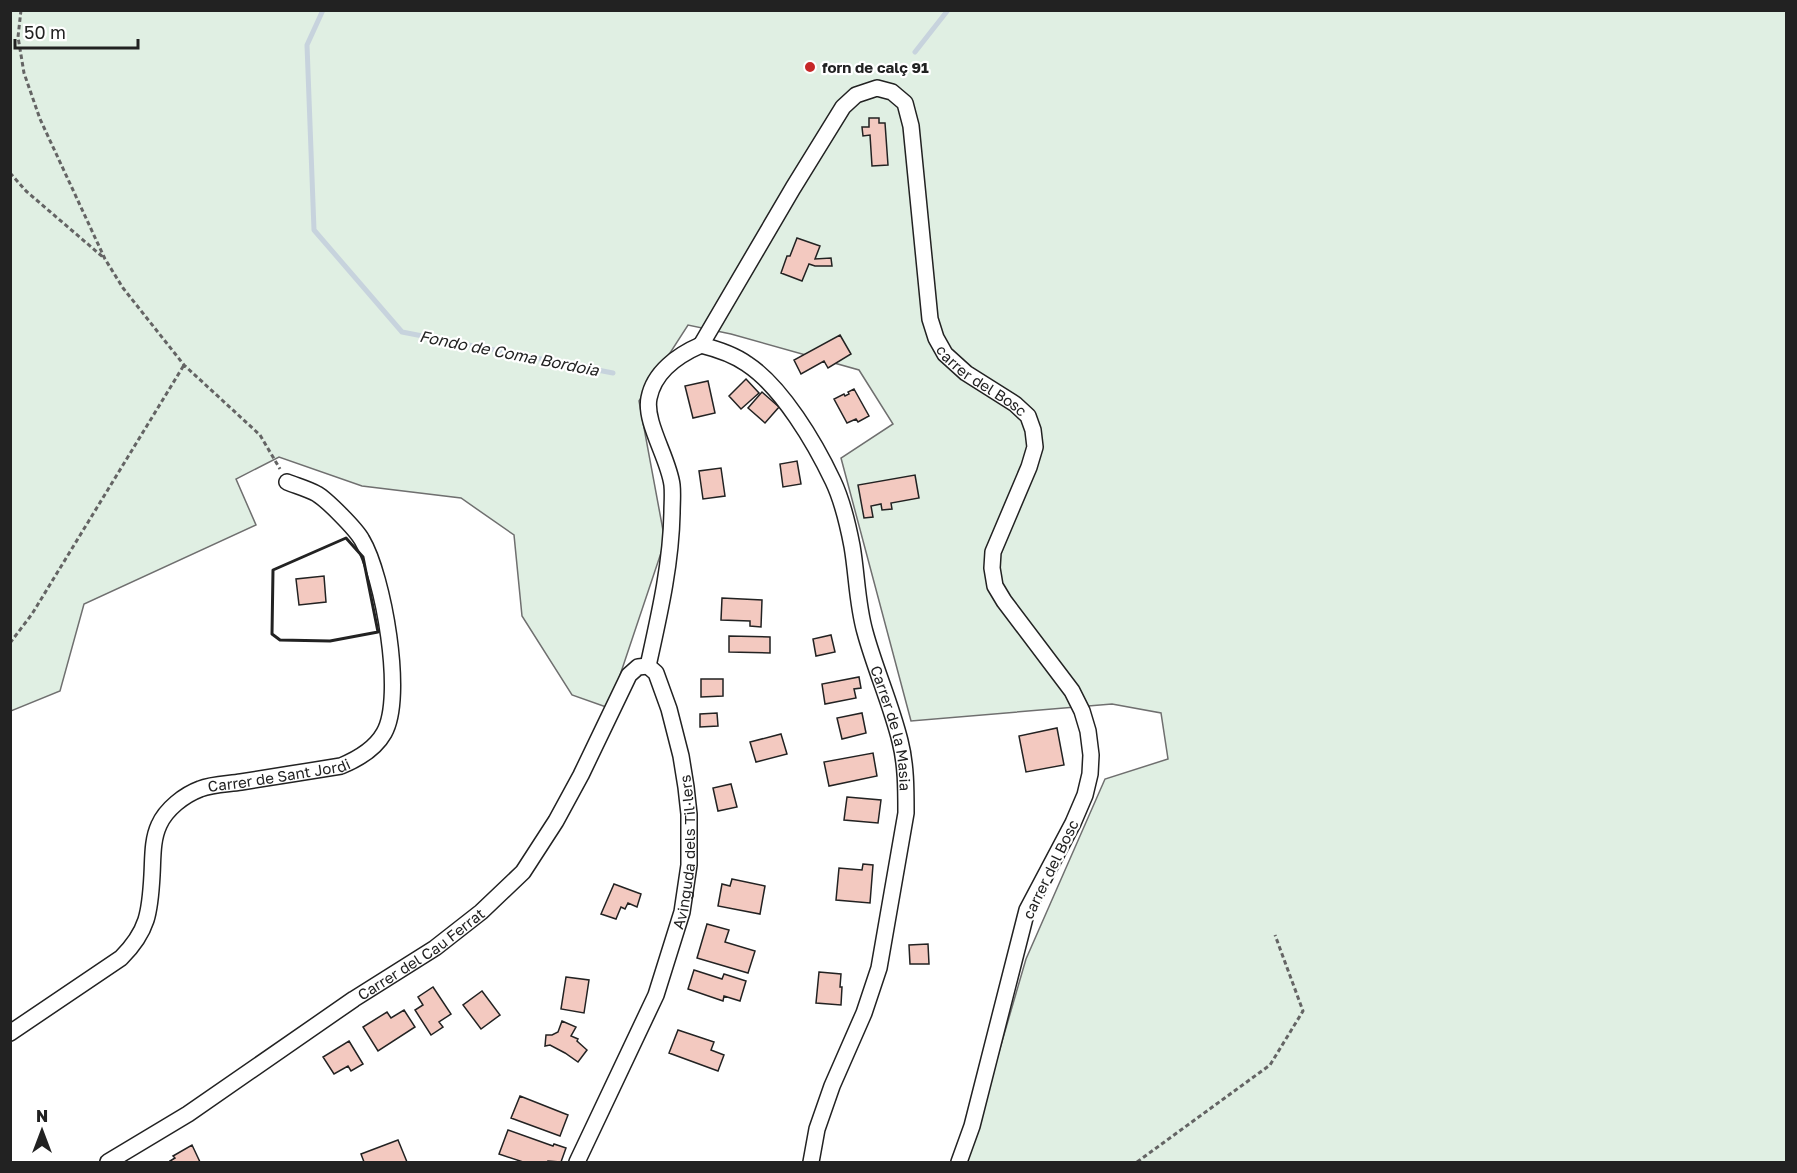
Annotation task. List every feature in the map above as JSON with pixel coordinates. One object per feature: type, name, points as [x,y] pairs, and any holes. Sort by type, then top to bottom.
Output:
[{"type":"street","name":"carrer del Bosc","points":[[701,345],[792,188],[843,107],[856,94],[877,88],[892,92],[904,103],[911,126],[930,319],[936,338],[945,354],[966,373],[1015,404],[1028,416],[1033,430],[1035,447],[1029,467],[993,552],[992,568],[995,586],[1004,602],[1072,691],[1082,711],[1088,731],[1090,755],[1090,774],[1085,795],[1073,823],[1027,910],[972,1126],[959,1162]]},
{"type":"street","points":[[648,666],[664,590],[671,532],[672,485],[665,457],[651,422],[648,400],[654,382],[667,367],[682,353],[701,345]]},
{"type":"street","name":"Carrer de la Masia","points":[[701,345],[723,351],[747,364],[774,388],[799,423],[833,482],[844,512],[852,546],[864,631],[900,742],[904,767],[906,813],[879,968],[864,1013],[832,1086],[817,1129],[811,1162]]},
{"type":"street","name":"Carrer de Sant Jordi","points":[[10,1033],[121,958],[134,945],[148,916],[154,839],[159,824],[178,802],[201,789],[341,766],[358,759],[385,732],[391,713],[393,695],[392,665],[379,584],[367,550],[354,530],[319,495],[287,482]]},
{"type":"street","name":"Carrer del Cau Ferrat","points":[[108,1162],[188,1114],[354,999],[435,948],[481,912],[523,872],[556,821],[581,775],[629,675],[638,667],[648,666]]},
{"type":"street","name":"Avinguda dels Til·lers","points":[[577,1162],[656,995],[682,912],[689,866],[689,814],[681,756],[660,682],[656,673],[648,666]]},
{"type":"path","points":[[21,10],[18,37],[23,64],[40,120],[105,260],[123,288],[184,365],[260,435],[287,482]]},
{"type":"path","points":[[10,174],[26,191],[105,260]]},
{"type":"path","points":[[10,643],[32,614],[184,365]]},
{"type":"path","points":[[1137,1162],[1270,1065],[1276,1056],[1303,1011],[1275,935]]},
{"type":"green space","points":[[11,11],[1786,11],[1786,1162],[967,1162],[1026,959],[1105,779],[1168,759],[1161,713],[1112,704],[911,721],[841,458],[893,424],[859,370],[731,334],[688,325],[639,401],[665,541],[609,708],[572,695],[522,616],[514,535],[461,498],[362,486],[279,457],[236,479],[256,525],[84,604],[60,691],[11,711]]},
{"type":"building","points":[[869,118],[879,118],[879,123],[885,123],[888,165],[872,166],[870,135],[863,136],[862,127],[869,127]]},
{"type":"building","points":[[797,238],[820,246],[815,259],[831,258],[832,266],[809,264],[802,281],[781,273]]},
{"type":"building","points":[[840,335],[851,354],[828,368],[824,361],[801,374],[794,360]]},
{"type":"building","points":[[746,379],[759,393],[741,409],[729,396]]},
{"type":"building","points":[[708,381],[715,413],[693,418],[685,386]]},
{"type":"building","points":[[854,389],[869,416],[858,422],[856,419],[847,423],[834,399],[849,394],[848,392]]},
{"type":"building","points":[[762,392],[779,407],[765,423],[748,408]]},
{"type":"building","points":[[797,461],[801,484],[783,487],[780,464]]},
{"type":"building","points":[[721,468],[725,496],[703,499],[699,471]]},
{"type":"building","points":[[915,475],[919,498],[891,503],[892,509],[882,510],[881,504],[871,506],[873,517],[864,518],[858,485]]},
{"type":"building","points":[[324,576],[326,602],[299,605],[296,579]]},
{"type":"building","points":[[722,598],[762,600],[761,627],[750,626],[750,621],[721,620]]},
{"type":"building","points":[[831,635],[835,652],[816,656],[813,639]]},
{"type":"building","points":[[729,636],[770,637],[770,653],[729,652]]},
{"type":"building","points":[[859,677],[861,688],[854,689],[856,698],[825,704],[822,684]]},
{"type":"building","points":[[701,679],[723,679],[723,696],[701,697]]},
{"type":"building","points":[[717,713],[718,726],[700,727],[700,714]]},
{"type":"building","points":[[862,713],[866,733],[842,739],[837,718]]},
{"type":"building","points":[[1057,728],[1064,765],[1026,772],[1019,736]]},
{"type":"building","points":[[781,734],[787,754],[756,762],[750,742]]},
{"type":"building","points":[[873,753],[877,776],[829,786],[824,762]]},
{"type":"building","points":[[731,784],[737,807],[718,811],[713,788]]},
{"type":"building","points":[[847,797],[881,800],[878,823],[844,820]]},
{"type":"building","points":[[863,864],[873,865],[870,903],[836,900],[839,868],[862,870]]},
{"type":"building","points":[[732,879],[765,886],[760,914],[718,906],[722,884],[730,886]]},
{"type":"building","points":[[614,884],[641,894],[637,907],[628,903],[625,909],[621,907],[616,919],[601,914]]},
{"type":"building","points":[[707,924],[729,930],[725,942],[755,951],[748,973],[697,958]]},
{"type":"building","points":[[928,944],[929,964],[910,964],[909,945]]},
{"type":"building","points":[[694,970],[722,979],[724,974],[746,981],[740,1001],[724,996],[723,1001],[688,989]]},
{"type":"building","points":[[819,972],[841,974],[841,1005],[816,1003]]},
{"type":"building","points":[[566,977],[589,980],[584,1013],[561,1009]]},
{"type":"building","points":[[433,987],[451,1014],[439,1022],[443,1027],[431,1035],[415,1010],[423,1005],[418,997]]},
{"type":"building","points":[[482,991],[500,1015],[481,1029],[463,1005]]},
{"type":"building","points":[[404,1010],[415,1027],[378,1051],[363,1027],[387,1012],[391,1018]]},
{"type":"building","points":[[562,1021],[576,1027],[571,1036],[578,1039],[577,1041],[587,1050],[578,1062],[550,1045],[545,1046],[546,1035],[558,1032]]},
{"type":"building","points":[[678,1030],[714,1042],[711,1050],[724,1055],[718,1071],[669,1053]]},
{"type":"building","points":[[349,1041],[363,1064],[351,1071],[348,1066],[334,1074],[323,1057]]},
{"type":"building","points":[[520,1096],[568,1115],[560,1136],[511,1118]]},
{"type":"building","points":[[508,1130],[553,1146],[554,1144],[566,1148],[561,1162],[523,1162],[499,1154]]},
{"type":"building","points":[[398,1140],[407,1162],[364,1162],[361,1154]]},
{"type":"building","points":[[192,1145],[200,1162],[170,1161],[175,1158],[173,1156]]},
{"type":"waterway","name":"Fondo de Coma Bordoia","points":[[323,10],[307,45],[314,230],[402,332],[613,373]]},
{"type":"waterway","points":[[915,52],[948,10]]},
{"type":"wall","points":[[346,538],[363,557],[378,632],[330,641],[280,640],[272,634],[273,570],[346,538]]},
{"type":"place","name":"forn de calç 91","points":[[810,67]]}]
